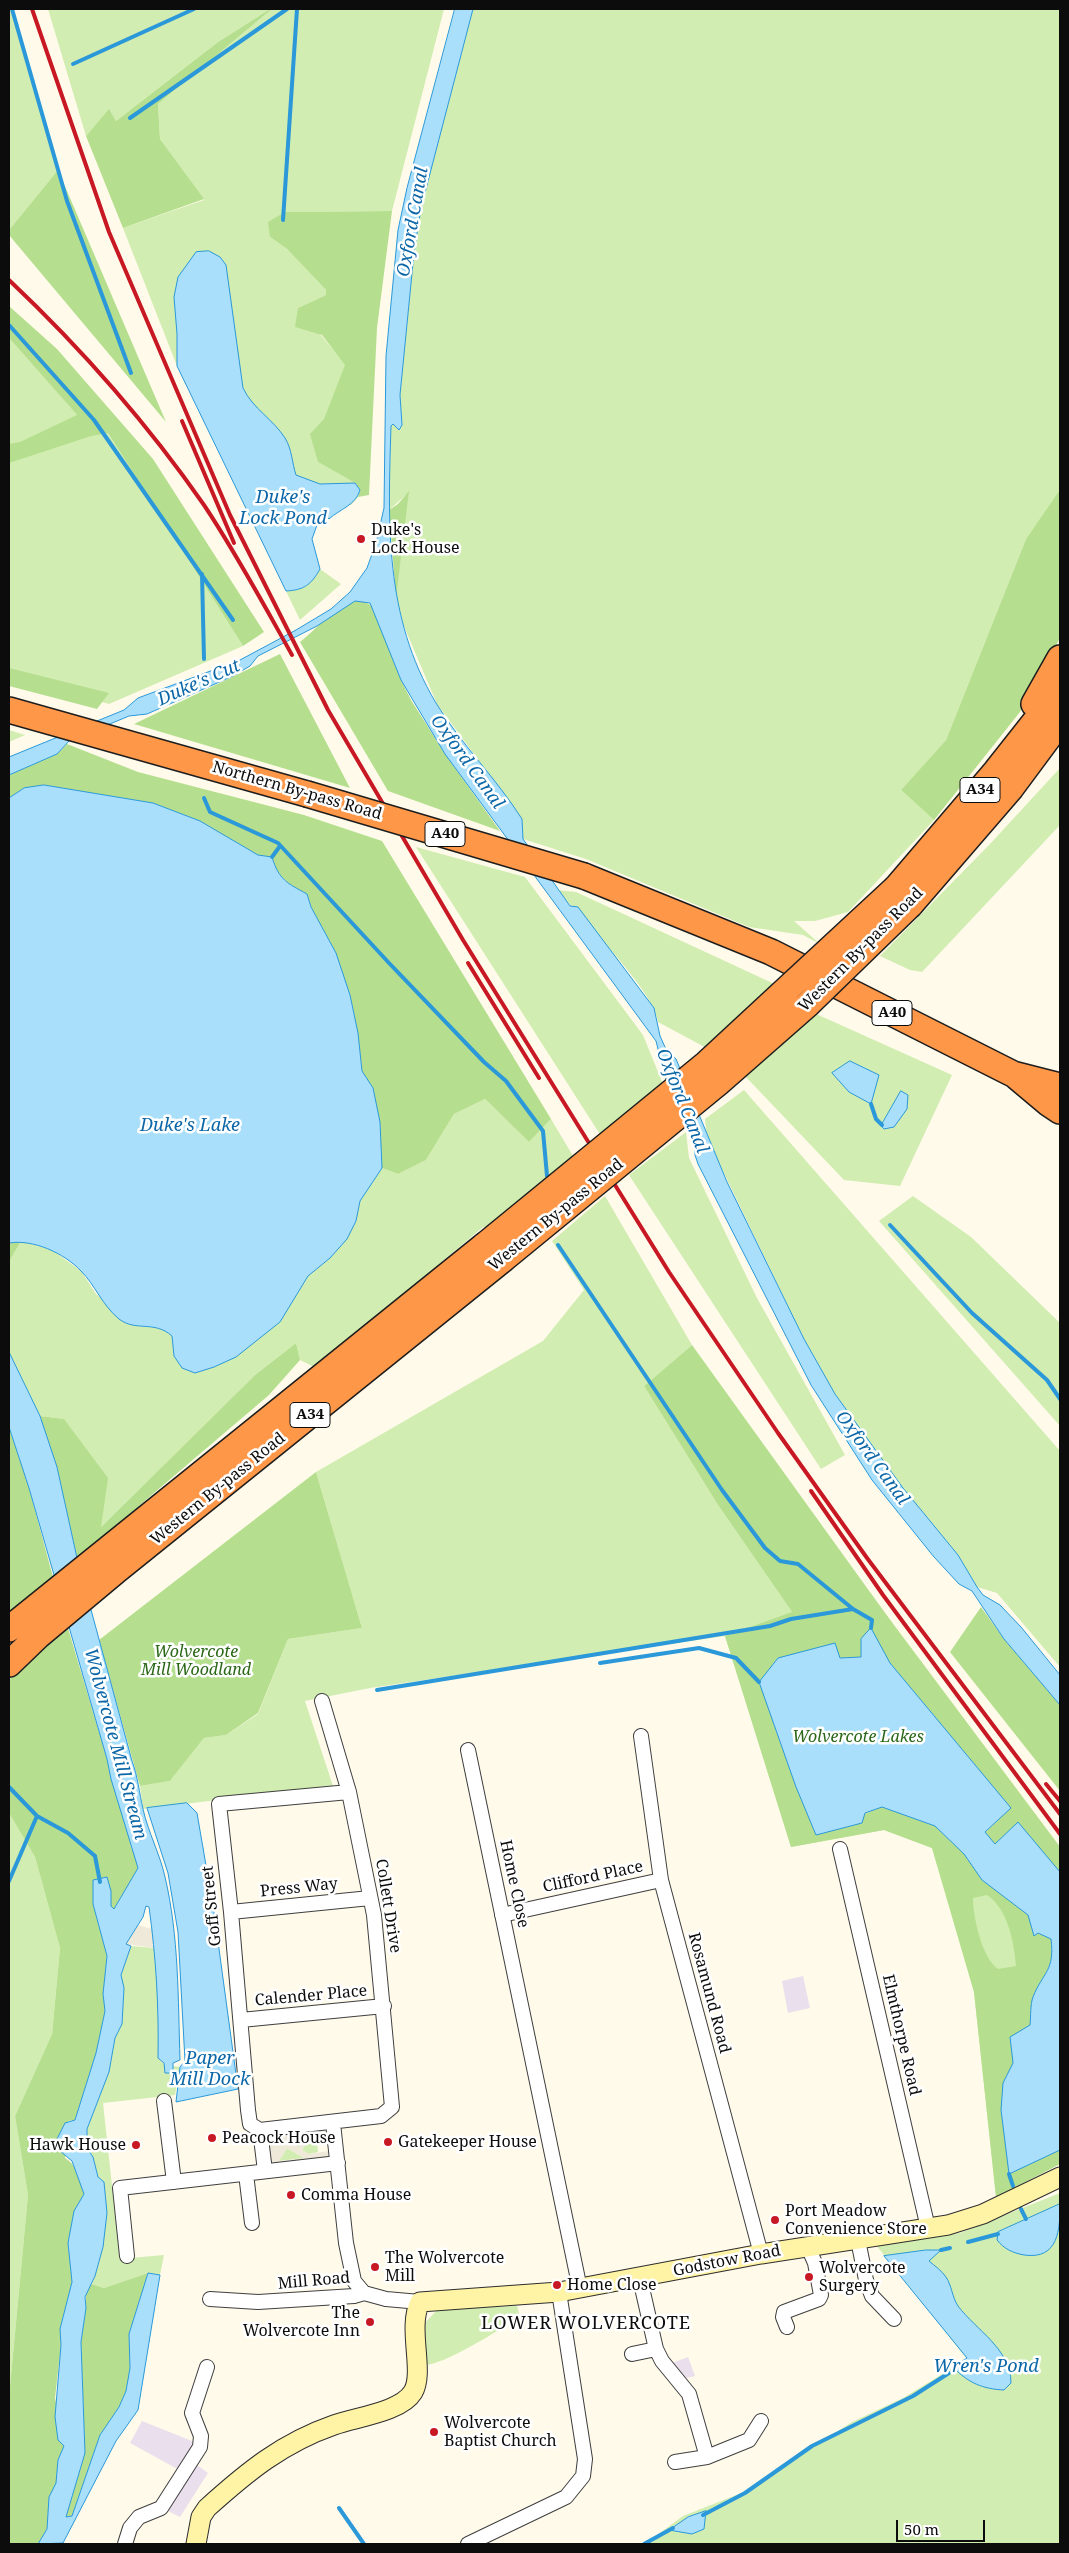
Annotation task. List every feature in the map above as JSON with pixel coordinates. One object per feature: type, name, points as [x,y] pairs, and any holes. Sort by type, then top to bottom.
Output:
[{"type":"highway","points":[[1004,780],[1060,658]]},
{"type":"highway","name":"Western By-pass Road","points":[[1004,780],[1060,690]]},
{"type":"highway","name":"Northern By-pass Road","points":[[9,710],[307,794],[584,876],[771,952],[1013,1074]]},
{"type":"highway","name":"Western By-pass Road","points":[[9,1664],[110,1563],[493,1252],[706,1064],[903,896],[1004,780],[1060,722]]},
{"type":"highway","points":[[1004,780],[1060,740]]},
{"type":"highway","name":"A40","points":[[1013,1074],[1060,1086]]},
{"type":"highway","name":"A40","points":[[1013,1074],[1060,1111]]},
{"type":"highway","name":"Western By-pass Road","points":[[16,1623],[110,1563]]},
{"type":"street","name":"Collett Drive","points":[[322,1701],[349,1792],[370,1898],[384,2006],[392,2108],[381,2116],[338,2120],[333,2123]]},
{"type":"street","name":"Rosamund Road","points":[[641,1736],[661,1880],[761,2254]]},
{"type":"street","name":"Home Close","points":[[468,1750],[580,2289]]},
{"type":"street","name":"Goff Street","points":[[260,2130],[250,2124],[231,1912],[219,1804],[349,1792]]},
{"type":"street","name":"Elmthorpe Road","points":[[840,1849],[928,2228]]},
{"type":"street","name":"Clifford Place","points":[[502,1915],[661,1880]]},
{"type":"street","name":"Press Way","points":[[231,1912],[370,1898]]},
{"type":"street","name":"Calender Place","points":[[241,2020],[384,2006]]},
{"type":"street","points":[[164,2101],[174,2182]]},
{"type":"street","points":[[265,2171],[260,2130],[333,2123],[350,2266],[354,2281],[364,2293]]},
{"type":"street","points":[[127,2256],[120,2188],[338,2163]]},
{"type":"street","points":[[246,2174],[252,2223]]},
{"type":"street","name":"Godstow Road","points":[[420,2302],[560,2292],[640,2279],[761,2254],[928,2228],[976,2216],[1060,2177]]},
{"type":"street","points":[[858,2240],[866,2280],[872,2296],[894,2319]]},
{"type":"street","points":[[787,2327],[783,2317],[784,2312],[819,2299],[821,2295],[815,2263],[808,2247]]},
{"type":"street","points":[[640,2279],[656,2349],[662,2362],[689,2394],[707,2458]]},
{"type":"street","points":[[468,2544],[566,2497],[583,2476],[586,2459],[560,2292]]},
{"type":"street","name":"Mill Road","points":[[210,2299],[258,2302],[354,2296],[364,2293],[386,2299],[420,2302]]},
{"type":"street","points":[[196,2544],[201,2517],[207,2508],[260,2462],[332,2426],[405,2403],[414,2390],[417,2377],[414,2319],[420,2302]]},
{"type":"street","points":[[632,2354],[656,2349]]},
{"type":"street","points":[[125,2544],[130,2528],[139,2516],[161,2508],[200,2447],[200,2436],[192,2413],[207,2367]]},
{"type":"street","points":[[675,2462],[707,2458],[749,2440],[761,2421]]},
{"type":"shaded area","points":[[137,1925],[152,1929],[155,1948],[126,1944]]},
{"type":"shaded area","points":[[803,1976],[810,2008],[788,2013],[782,1981]]},
{"type":"shaded area","points":[[323,2129],[327,2132],[312,2134],[302,2150],[309,2154],[329,2151],[328,2159],[272,2164],[269,2162],[266,2138],[269,2135]],"holes":[[[308,2133],[299,2147],[290,2142],[295,2134]],[[287,2148],[304,2158],[279,2161]]]},
{"type":"shaded area","points":[[688,2357],[695,2376],[686,2378],[672,2363]]},
{"type":"shaded area","points":[[142,2421],[197,2443],[181,2471],[130,2443]]},
{"type":"shaded area","points":[[197,2465],[208,2473],[180,2517],[168,2511]]},
{"type":"green space","points":[[9,9],[11,9],[58,170],[9,230]]},
{"type":"green space","points":[[48,9],[270,9],[218,42],[116,121],[109,110],[86,136]]},
{"type":"green space","points":[[272,9],[444,9],[392,211],[285,212],[270,237],[287,249],[326,290],[326,295],[298,308],[346,365],[324,420],[318,462],[355,483],[358,497],[351,505],[271,506],[177,366],[123,228],[204,200],[160,139],[158,104]]},
{"type":"green space","points":[[272,9],[158,104],[160,139],[204,199],[123,228],[86,136],[109,109],[116,121],[218,42]]},
{"type":"green space","points":[[473,9],[1060,9],[1060,492],[1026,539],[946,740],[901,790],[934,820],[848,912],[815,921],[794,921],[820,944],[803,935],[749,927],[586,859],[523,839],[522,819],[437,704],[403,624],[394,588],[407,494],[389,510],[391,426],[393,423],[402,425],[400,395],[414,253],[421,208]]},
{"type":"green space","points":[[58,170],[166,422],[9,235],[9,230]]},
{"type":"green space","points":[[392,211],[377,328],[369,495],[358,497],[360,490],[355,483],[318,462],[310,434],[324,419],[345,365],[322,335],[295,327],[298,308],[326,295],[326,290],[287,249],[270,237],[268,222],[285,212]]},
{"type":"green space","points":[[9,306],[57,349],[153,459],[264,632],[243,646],[108,433],[91,436],[9,463],[9,444],[20,442],[77,415],[9,338]]},
{"type":"green space","points":[[9,338],[85,424],[108,433],[243,646],[109,704],[9,677]]},
{"type":"green space","points":[[1060,490],[1060,638],[1020,712],[934,820],[901,790],[946,740],[1026,539]]},
{"type":"green space","points":[[409,491],[396,598],[389,510],[398,504]]},
{"type":"green space","points":[[320,569],[341,584],[300,620],[286,591],[306,586]]},
{"type":"green space","points":[[360,600],[373,606],[401,680],[411,700],[445,754],[500,831],[388,791],[300,642],[343,606]]},
{"type":"green space","points":[[280,654],[350,788],[134,724]]},
{"type":"green space","points":[[9,668],[109,693],[97,709],[9,686]]},
{"type":"green space","points":[[9,730],[25,735],[9,742]]},
{"type":"green space","points":[[67,744],[138,772],[304,815],[382,841],[551,1119],[529,1142],[485,1099],[454,1114],[426,1160],[398,1174],[382,1168],[380,1122],[373,1088],[362,1071],[358,1033],[350,995],[336,953],[311,907],[307,894],[285,880],[277,870],[272,857],[258,855],[200,821],[153,803],[44,785],[24,788],[9,798],[9,775],[57,754]]},
{"type":"green space","points":[[1060,768],[1060,825],[922,972],[910,970],[880,956],[990,844]]},
{"type":"green space","points":[[416,847],[525,877],[643,1035],[665,1089],[603,1139]]},
{"type":"green space","points":[[557,890],[576,892],[781,987],[712,1051],[658,1022],[654,1009],[631,974]]},
{"type":"green space","points":[[814,1013],[952,1075],[900,1186],[844,1180],[745,1076]]},
{"type":"green space","points":[[744,1090],[1060,1451],[1060,1667],[997,1593],[977,1587],[958,1555],[903,1488],[835,1394],[804,1339],[707,1138],[705,1119]]},
{"type":"green space","points":[[485,1099],[529,1142],[551,1119],[576,1161],[493,1229],[483,1227],[316,1368],[300,1360],[296,1343],[255,1375],[101,1527],[64,1419],[40,1416],[9,1352],[9,1262],[21,1241],[52,1250],[81,1271],[96,1294],[138,1326],[163,1328],[172,1336],[174,1356],[182,1368],[260,1337],[280,1322],[308,1276],[330,1258],[356,1221],[360,1201],[382,1168],[398,1174],[426,1160],[454,1114]]},
{"type":"green space","points":[[686,1132],[689,1158],[757,1298],[845,1455],[821,1469],[629,1175]]},
{"type":"green space","name":"Wolvercote Lakes","points":[[605,1196],[692,1345],[644,1386],[718,1505],[792,1612],[868,1590],[1060,1847],[1060,2164],[996,2197],[974,1992],[932,1848],[884,1830],[791,1847],[725,1636],[370,1688],[305,1701],[333,1786],[143,1809],[140,1786],[170,1781],[204,1738],[226,1735],[258,1714],[288,1639],[362,1628],[316,1472],[543,1341],[584,1290],[552,1241]]},
{"type":"green space","points":[[913,1196],[971,1237],[1060,1323],[1060,1426],[879,1221]]},
{"type":"green space","points":[[21,1241],[9,1262],[9,1243]]},
{"type":"green space","points":[[296,1343],[300,1360],[269,1395],[141,1504],[121,1528],[77,1558],[57,1467],[40,1416],[64,1419],[108,1478],[101,1527],[255,1375]]},
{"type":"green space","points":[[692,1345],[893,1624],[1060,1847],[1060,1872],[1018,1823],[995,1844],[985,1833],[1011,1808],[890,1663],[871,1629],[861,1639],[861,1657],[840,1658],[834,1644],[773,1723],[816,1835],[882,1807],[935,1826],[964,1854],[982,1880],[1028,1915],[1034,1935],[1038,1933],[1051,1939],[1050,1965],[1033,1997],[1030,2025],[1010,2037],[1013,2063],[1003,2083],[1009,2174],[1060,2150],[1060,2164],[996,2197],[974,1992],[932,1848],[884,1830],[791,1847],[725,1636],[792,1612],[718,1505],[644,1386]],"holes":[[[987,1895],[994,1901],[1005,1917],[1009,1927],[1016,1966],[998,1969],[987,1956],[979,1936],[973,1898]]]},
{"type":"green space","points":[[9,1427],[29,1488],[53,1577],[9,1617]]},
{"type":"green space","name":"Wolvercote Mill Woodland","points":[[316,1472],[362,1628],[288,1639],[258,1713],[226,1735],[204,1738],[170,1781],[140,1786],[99,1640]]},
{"type":"green space","points":[[981,1607],[1004,1639],[1060,1705],[1060,1791],[950,1652]]},
{"type":"green space","points":[[67,1625],[107,1759],[111,1779],[128,1829],[131,1847],[137,1858],[138,1868],[114,1909],[111,1906],[109,1886],[93,1904],[107,1956],[103,1994],[105,2011],[96,2053],[75,2120],[68,2121],[65,2158],[73,2165],[80,2178],[84,2194],[74,2211],[68,2243],[72,2282],[60,2329],[61,2345],[55,2398],[64,2446],[58,2460],[56,2483],[48,2512],[47,2529],[38,2544],[9,2544],[9,2397],[28,2195],[15,2116],[52,2034],[60,1948],[35,1857],[9,1813],[9,1680]]},
{"type":"green space","points":[[9,1813],[35,1857],[60,1948],[52,2034],[15,2116],[28,2195],[9,2397]]},
{"type":"green space","points":[[131,1946],[155,1948],[159,2003],[158,2058],[173,2073],[173,2066],[180,2067],[175,2095],[103,2103],[120,2259],[164,2255],[160,2275],[148,2273],[104,2288],[92,2284],[103,2246],[106,2208],[104,2182],[98,2177],[93,2157],[87,2148],[87,2129],[109,2072],[115,2038],[122,2024],[124,1988],[121,1975]]},
{"type":"green space","points":[[308,2133],[299,2148],[290,2142],[295,2134]]},
{"type":"green space","points":[[312,2134],[316,2134],[318,2152],[309,2154],[302,2150]]},
{"type":"green space","points":[[287,2148],[304,2158],[279,2161]]},
{"type":"green space","points":[[1060,2193],[1060,2544],[645,2544],[683,2516],[744,2492],[852,2422],[903,2398],[967,2359],[872,2240],[960,2233]]},
{"type":"green space","points":[[148,2273],[129,2334],[130,2368],[126,2391],[119,2407],[100,2435],[72,2516],[66,2517],[85,2453],[81,2342],[86,2308],[86,2290],[92,2284],[104,2288]]},
{"type":"green space","points":[[517,2306],[520,2317],[456,2354],[431,2364],[422,2365],[425,2323],[436,2311],[449,2308]]},
{"type":"water","points":[[455,9],[473,9],[421,208],[414,253],[400,395],[402,425],[399,430],[393,424],[391,426],[390,533],[398,603],[407,637],[419,670],[436,703],[456,733],[501,789],[522,819],[523,839],[570,906],[578,907],[654,1008],[660,1036],[665,1047],[676,1059],[727,1182],[804,1339],[835,1394],[903,1488],[958,1555],[983,1595],[1000,1605],[1021,1627],[1060,1675],[1060,1705],[1004,1639],[972,1591],[959,1584],[934,1557],[872,1480],[811,1385],[698,1164],[695,1155],[693,1129],[665,1077],[656,1041],[445,754],[401,680],[370,603],[355,601],[317,626],[258,656],[250,666],[233,676],[147,714],[129,716],[69,741],[57,754],[9,775],[9,757],[124,710],[138,698],[240,660],[296,630],[331,609],[350,592],[367,568],[376,543],[384,508],[386,356],[398,230],[407,188]]},
{"type":"water","name":"Duke's Lock Pond","points":[[209,251],[220,257],[226,265],[243,388],[252,402],[285,438],[291,451],[296,475],[320,484],[355,483],[360,490],[351,503],[329,519],[324,514],[315,520],[317,525],[312,539],[320,569],[310,583],[302,588],[286,591],[177,366],[174,297],[178,277],[196,252]]},
{"type":"water","name":"Duke's Lake","points":[[44,785],[153,803],[200,821],[258,855],[272,857],[281,876],[294,887],[307,894],[311,907],[336,953],[350,995],[358,1033],[362,1071],[373,1088],[380,1122],[382,1168],[360,1201],[356,1221],[347,1239],[330,1258],[308,1276],[280,1322],[236,1357],[195,1373],[182,1368],[174,1356],[172,1336],[159,1328],[132,1325],[119,1319],[108,1308],[86,1277],[66,1258],[38,1245],[18,1242],[9,1243],[9,798],[24,788]]},
{"type":"water","points":[[850,1061],[879,1075],[871,1104],[849,1092],[832,1073]]},
{"type":"water","points":[[901,1091],[908,1095],[907,1109],[894,1127],[884,1129],[881,1126]]},
{"type":"water","name":"Wolvercote Mill Stream","points":[[9,1352],[40,1416],[57,1467],[77,1558],[136,1773],[145,1818],[165,1877],[170,1899],[175,1945],[180,2060],[173,2063],[173,2073],[165,2073],[164,2063],[158,2058],[155,1963],[149,1907],[146,1906],[143,1917],[126,1944],[131,1946],[121,1975],[124,1988],[122,2024],[115,2038],[109,2072],[87,2129],[87,2148],[93,2157],[98,2177],[104,2182],[107,2213],[103,2247],[95,2276],[85,2297],[86,2308],[81,2342],[85,2453],[66,2517],[72,2516],[100,2435],[119,2407],[126,2391],[130,2368],[129,2334],[148,2273],[160,2275],[138,2410],[116,2441],[63,2543],[38,2544],[47,2529],[49,2497],[56,2483],[58,2460],[64,2446],[58,2440],[55,2417],[61,2345],[60,2329],[72,2282],[68,2243],[74,2211],[84,2194],[72,2161],[60,2151],[57,2139],[65,2123],[75,2120],[96,2053],[105,2011],[103,1994],[107,1956],[93,1904],[93,1880],[107,1877],[111,1891],[111,1906],[114,1909],[138,1868],[29,1488],[9,1427]]},
{"type":"water","points":[[871,1628],[890,1663],[1011,1808],[985,1832],[995,1844],[1018,1822],[1060,1872],[1060,2150],[1009,2174],[1001,2110],[1003,2083],[1013,2063],[1010,2037],[1030,2025],[1033,1997],[1050,1965],[1051,1939],[1038,1933],[1034,1936],[1028,1915],[982,1880],[964,1854],[935,1826],[882,1807],[865,1813],[862,1823],[816,1835],[796,1787],[759,1682],[778,1658],[835,1643],[840,1658],[861,1657],[861,1639]]},
{"type":"water","name":"Paper Mill Dock","points":[[187,1803],[197,1813],[214,1912],[238,2089],[176,2102],[180,2067],[185,2061],[178,1932],[168,1873],[147,1808]]},
{"type":"water","points":[[1060,2204],[1058,2232],[1051,2248],[1044,2253],[1024,2255],[1012,2252],[997,2240],[998,2232]]},
{"type":"water","name":"Wren's Pond","points":[[926,2250],[941,2250],[929,2261],[946,2277],[958,2306],[999,2350],[1005,2360],[1011,2383],[1004,2390],[976,2384],[964,2377],[953,2367],[967,2358],[884,2256]]},
{"type":"water","points":[[706,2511],[704,2529],[692,2534],[669,2530],[688,2517]]},
{"type":"waterway","points":[[12,9],[67,201],[131,373]]},
{"type":"waterway","points":[[73,64],[194,9]]},
{"type":"waterway","points":[[130,118],[287,9]]},
{"type":"waterway","points":[[283,220],[297,9]]},
{"type":"waterway","points":[[9,325],[94,420],[233,620]]},
{"type":"waterway","name":"Duke's Cut","points":[[202,574],[204,659]]},
{"type":"waterway","points":[[204,798],[210,812],[278,843],[389,963],[484,1062],[506,1081],[543,1131],[547,1176]]},
{"type":"waterway","points":[[272,857],[280,846]]},
{"type":"waterway","points":[[871,1104],[876,1119],[882,1125]]},
{"type":"waterway","points":[[890,1225],[972,1313],[1047,1380],[1060,1399]]},
{"type":"waterway","points":[[558,1245],[722,1490],[765,1548],[780,1561],[798,1564],[853,1609]]},
{"type":"waterway","points":[[377,1690],[770,1626],[791,1619],[853,1609],[872,1620],[871,1628]]},
{"type":"waterway","points":[[600,1663],[699,1648],[736,1658],[759,1682]]},
{"type":"waterway","points":[[9,1787],[37,1816],[68,1833],[95,1856],[100,1882]]},
{"type":"waterway","points":[[9,1881],[37,1816]]},
{"type":"waterway","points":[[1009,2174],[1013,2186]]},
{"type":"waterway","points":[[1021,2209],[1026,2219]]},
{"type":"waterway","points":[[968,2242],[998,2234]]},
{"type":"waterway","points":[[941,2250],[950,2248]]},
{"type":"waterway","points":[[703,2515],[745,2493],[812,2446],[913,2396],[949,2373]]},
{"type":"waterway","points":[[339,2508],[364,2544]]},
{"type":"waterway","points":[[644,2544],[673,2528]]},
{"type":"railway","points":[[32,9],[109,232],[230,515],[328,710],[463,940],[669,1272],[778,1433],[867,1558],[1060,1814]]},
{"type":"railway","points":[[9,280],[87,359],[160,445],[204,505],[250,579],[292,655]]},
{"type":"railway","points":[[182,421],[234,543]]},
{"type":"railway","points":[[468,963],[539,1078]]},
{"type":"railway","points":[[811,1491],[883,1595],[1060,1834]]},
{"type":"railway","points":[[1046,1784],[1060,1801]]},
{"type":"place","name":"Duke's Lock House","points":[[361,539]]},
{"type":"place","name":"Peacock House","points":[[212,2138]]},
{"type":"place","name":"Gatekeeper House","points":[[388,2142]]},
{"type":"place","name":"Hawk House","points":[[136,2145]]},
{"type":"place","name":"Comma House","points":[[291,2195]]},
{"type":"place","name":"Port Meadow Convenience Store","points":[[775,2220]]},
{"type":"place","name":"The Wolvercote Mill","points":[[375,2267]]},
{"type":"place","name":"Wolvercote Surgery","points":[[809,2277]]},
{"type":"place","name":"Home Close","points":[[557,2285]]},
{"type":"place","name":"The Wolvercote Inn","points":[[370,2322]]},
{"type":"place","name":"Wolvercote Baptist Church","points":[[434,2432]]},
{"type":"district","name":"LOWER WOLVERCOTE","points":[[586,2324]]},
{"type":"water label","name":"Oxford Canal","points":[[413,222]]},
{"type":"water label","name":"Oxford Canal","points":[[467,762]]},
{"type":"water label","name":"Oxford Canal","points":[[682,1101]]},
{"type":"water label","name":"Oxford Canal","points":[[872,1458]]}]
